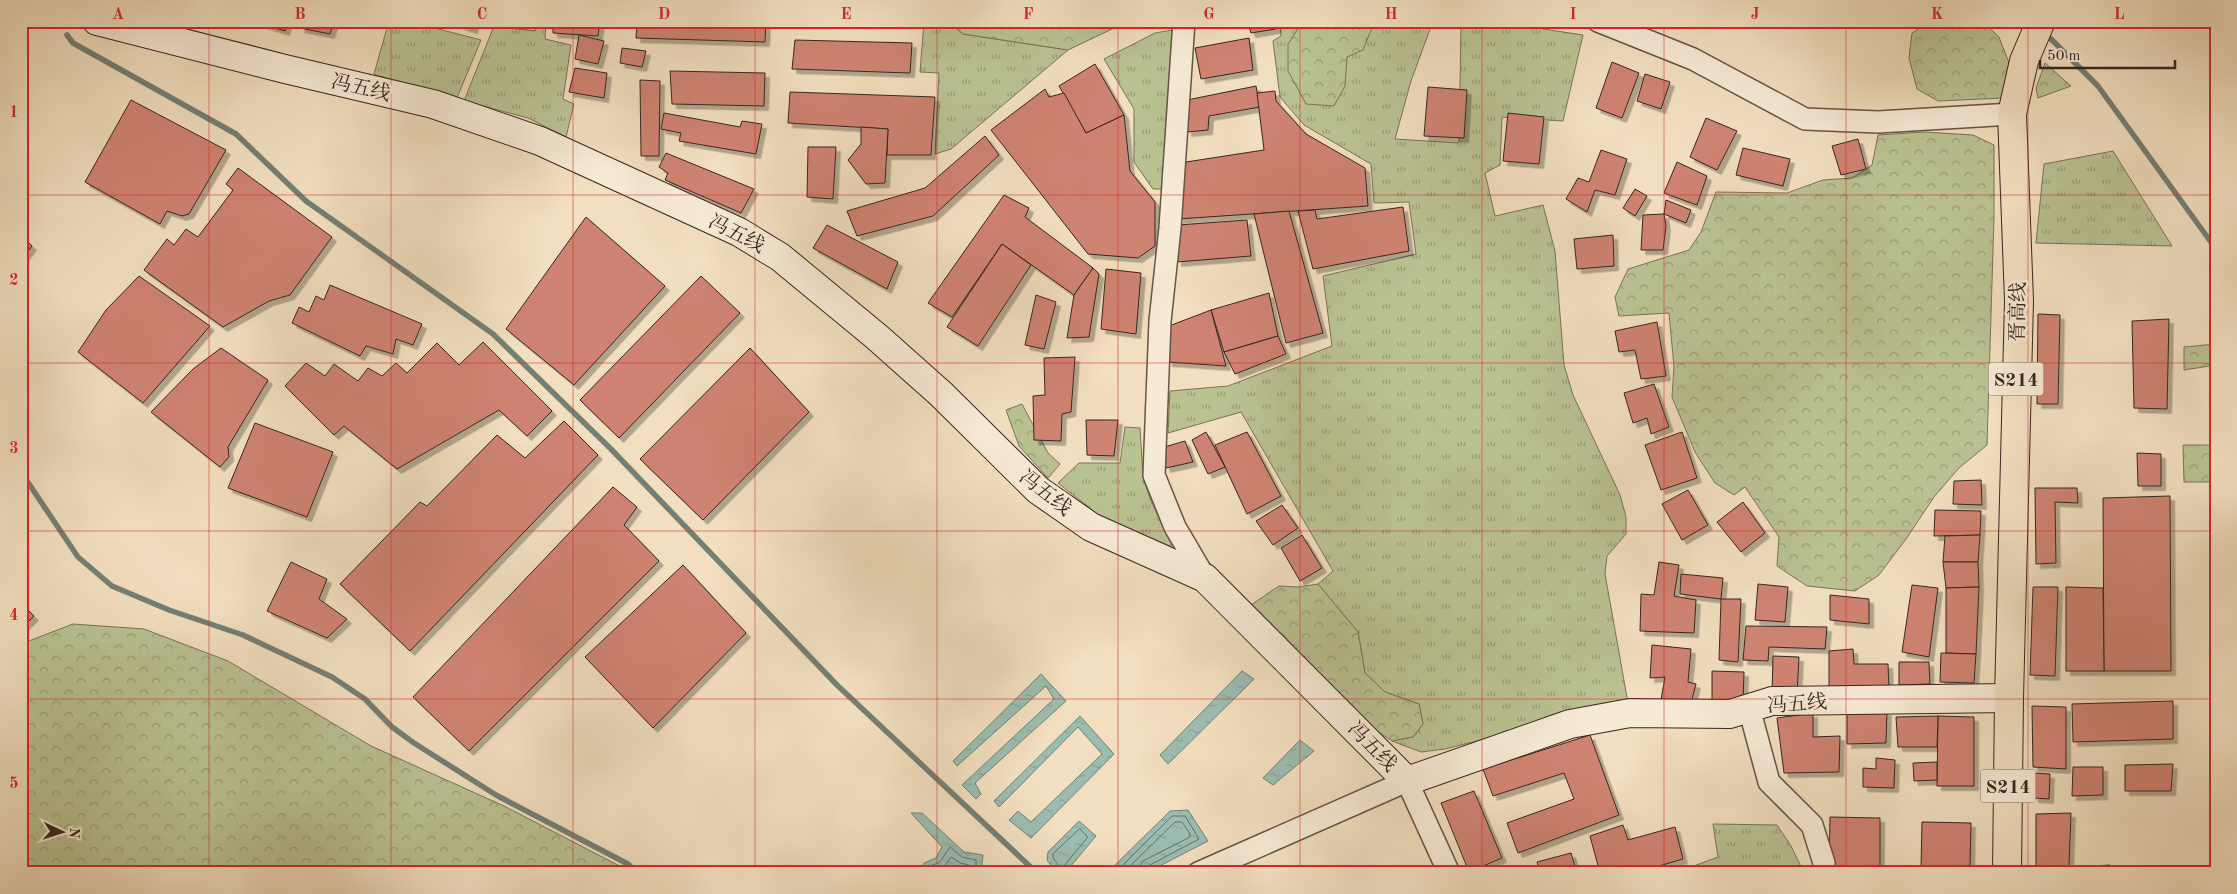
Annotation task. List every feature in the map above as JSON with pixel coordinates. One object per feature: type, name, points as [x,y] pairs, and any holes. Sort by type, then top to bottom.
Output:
[{"type":"main road","name":"胥高线","points":[[2009,698],[2019,301],[2012,114],[2024,61],[2041,21]]},
{"type":"main road","name":"S214","points":[[2008,873],[2009,698]]},
{"type":"street","name":"冯五线","points":[[97,21],[284,69],[433,104],[540,141],[739,232],[780,256],[883,342],[941,394],[1038,490],[1091,527],[1205,578],[1407,781],[1570,724],[1630,713],[1730,714],[1772,701],[2009,698]]},
{"type":"street","points":[[1184,21],[1170,228],[1160,320],[1154,475],[1176,527],[1205,578]]},
{"type":"street","points":[[1598,21],[1693,60],[1805,119],[1878,122],[2012,114]]},
{"type":"street","points":[[1749,708],[1769,782],[1812,824],[1824,862],[1824,873]]},
{"type":"street","points":[[1198,873],[1407,781],[1449,873]]},
{"type":"green space","points":[[389,21],[407,21],[481,40],[456,100],[374,74]]},
{"type":"green space","points":[[495,21],[536,21],[535,31],[494,26]]},
{"type":"green space","points":[[536,21],[546,21],[545,39],[571,45],[563,99],[574,104],[566,137],[528,118],[464,101],[494,26],[535,31]]},
{"type":"green space","points":[[924,21],[948,21],[963,34],[1068,50],[951,149],[935,154],[939,73],[920,72]]},
{"type":"green space","points":[[948,21],[1109,21],[1112,29],[1068,50],[963,34]]},
{"type":"green space","points":[[1280,21],[1433,21],[1411,81],[1395,139],[1459,143],[1461,25],[1537,28],[1583,35],[1563,121],[1502,117],[1500,165],[1485,173],[1495,216],[1543,205],[1555,251],[1564,365],[1573,395],[1620,495],[1626,517],[1626,534],[1607,556],[1605,574],[1628,703],[1445,749],[1421,752],[1392,741],[1413,737],[1423,724],[1419,704],[1385,692],[1365,673],[1358,632],[1318,584],[1333,571],[1241,412],[1168,433],[1170,391],[1228,386],[1332,346],[1323,276],[1416,254],[1409,202],[1374,203],[1371,164],[1304,125],[1280,97],[1273,41],[1281,36]]},
{"type":"green space","points":[[1303,21],[1349,21],[1372,28],[1363,50],[1347,57],[1345,86],[1334,106],[1306,104],[1288,71],[1288,44]]},
{"type":"green space","points":[[1932,21],[1982,21],[1999,37],[2009,63],[2004,98],[1938,101],[1917,89],[1909,58],[1912,33]]},
{"type":"green space","points":[[1172,30],[1162,189],[1153,189],[1134,162],[1134,109],[1104,59],[1155,33]]},
{"type":"green space","points":[[2045,63],[2071,86],[2038,98],[2036,88]]},
{"type":"green space","points":[[1924,132],[1973,135],[1994,145],[1994,217],[1987,445],[1959,468],[1934,497],[1879,575],[1855,591],[1807,586],[1777,566],[1779,537],[1745,487],[1734,495],[1715,483],[1695,452],[1672,397],[1674,367],[1669,313],[1619,316],[1615,297],[1628,269],[1689,250],[1701,232],[1716,192],[1787,193],[1823,180],[1852,178],[1872,165],[1878,135]]},
{"type":"green space","points":[[2113,151],[2172,246],[2036,243],[2044,164]]},
{"type":"green space","points":[[2216,344],[2216,365],[2184,370],[2184,347]]},
{"type":"green space","points":[[1022,404],[1048,453],[1060,464],[1048,478],[1019,446],[1006,410]]},
{"type":"green space","points":[[1125,427],[1140,428],[1143,477],[1151,501],[1172,545],[1165,546],[1101,517],[1058,483],[1079,463],[1120,463]]},
{"type":"green space","points":[[2183,445],[2216,445],[2216,482],[2184,482]]},
{"type":"green space","points":[[1318,584],[1358,632],[1365,673],[1385,692],[1419,704],[1423,724],[1413,737],[1392,741],[1362,721],[1251,605],[1279,586],[1299,587]]},
{"type":"green space","points":[[73,624],[144,629],[228,661],[371,746],[504,806],[633,873],[21,873],[21,644]]},
{"type":"green space","points":[[1713,824],[1777,825],[1791,846],[1804,873],[1675,873],[1718,857]]},
{"type":"water","points":[[1242,671],[1254,679],[1168,764],[1160,755]]},
{"type":"water","points":[[1041,674],[1066,701],[975,783],[981,794],[976,799],[962,785],[1054,699],[1046,686],[957,766],[953,761]]},
{"type":"water","points":[[1080,716],[1114,754],[1031,838],[1009,820],[1018,811],[1031,822],[1102,754],[1078,727],[999,807],[994,801]]},
{"type":"water","points":[[1300,740],[1314,751],[1273,785],[1263,778]]},
{"type":"water","points":[[1188,810],[1208,841],[1146,873],[1107,873],[1170,811]]},
{"type":"water","points":[[911,813],[922,813],[964,852],[983,855],[981,873],[918,873],[924,863],[936,858],[942,847]]},
{"type":"water","points":[[1079,821],[1096,836],[1065,873],[1057,873],[1047,860],[1048,852]]},
{"type":"building","points":[[252,21],[288,21],[285,31]]},
{"type":"building","points":[[302,21],[334,21],[330,34],[300,28]]},
{"type":"building","points":[[461,21],[475,21],[473,29],[460,25]]},
{"type":"building","points":[[553,21],[600,21],[598,36],[553,33]]},
{"type":"building","points":[[637,21],[766,21],[765,42],[636,38]]},
{"type":"building","points":[[810,21],[914,21],[913,24]]},
{"type":"building","points":[[1247,21],[1276,21],[1276,29],[1251,33]]},
{"type":"building","points":[[579,35],[604,41],[598,64],[575,59]]},
{"type":"building","points":[[1249,38],[1253,70],[1201,79],[1195,48]]},
{"type":"building","points":[[795,40],[912,43],[910,73],[792,69]]},
{"type":"building","points":[[622,48],[646,51],[642,67],[620,63]]},
{"type":"building","points":[[1612,62],[1639,73],[1622,118],[1596,108]]},
{"type":"building","points":[[1095,64],[1124,115],[1086,133],[1059,86]]},
{"type":"building","points":[[575,68],[607,73],[604,98],[569,92]]},
{"type":"building","points":[[670,71],[765,73],[764,106],[672,104]]},
{"type":"building","points":[[1645,74],[1670,82],[1661,109],[1637,101]]},
{"type":"building","points":[[640,80],[660,81],[659,156],[641,156]]},
{"type":"building","points":[[1256,86],[1260,107],[1209,116],[1208,130],[1187,132],[1187,100]]},
{"type":"building","points":[[1428,87],[1467,90],[1464,138],[1424,136]]},
{"type":"building","points":[[1045,89],[1049,97],[1064,93],[1086,133],[1124,115],[1130,171],[1155,202],[1155,246],[1138,258],[1088,254],[991,130]]},
{"type":"building","points":[[1275,91],[1276,101],[1306,134],[1365,168],[1368,206],[1178,219],[1186,162],[1264,150],[1257,93]]},
{"type":"building","points":[[790,92],[935,97],[931,155],[887,155],[888,129],[788,123]]},
{"type":"building","points":[[131,100],[226,150],[189,214],[182,216],[167,211],[160,224],[85,182]]},
{"type":"building","points":[[664,113],[740,127],[742,121],[762,124],[756,154],[679,141],[681,133],[661,129]]},
{"type":"building","points":[[1508,113],[1544,117],[1539,164],[1503,161]]},
{"type":"building","points":[[1706,118],[1737,131],[1717,170],[1690,157]]},
{"type":"building","points":[[861,127],[888,129],[885,183],[866,184],[848,160],[861,144]]},
{"type":"building","points":[[985,136],[999,155],[933,216],[857,236],[847,211],[925,188]]},
{"type":"building","points":[[1858,139],[1866,169],[1841,175],[1832,146]]},
{"type":"building","points":[[808,147],[836,147],[833,199],[807,197]]},
{"type":"building","points":[[1743,148],[1790,159],[1783,186],[1736,175]]},
{"type":"building","points":[[1601,150],[1627,159],[1615,195],[1595,190],[1587,212],[1566,199],[1578,178],[1589,182]]},
{"type":"building","points":[[666,153],[754,189],[741,213],[665,180],[668,173],[659,167]]},
{"type":"building","points":[[1677,162],[1707,176],[1697,205],[1664,193]]},
{"type":"building","points":[[238,168],[332,237],[290,295],[269,301],[223,327],[144,270],[167,239],[174,245],[186,229],[198,237],[233,190],[226,184]]},
{"type":"building","points":[[1635,189],[1647,196],[1635,216],[1623,208]]},
{"type":"building","points":[[1004,195],[1029,208],[1025,217],[1093,268],[1074,295],[1002,244],[952,317],[928,303]]},
{"type":"building","points":[[1666,200],[1691,210],[1686,223],[1664,214]]},
{"type":"building","points":[[1403,207],[1409,251],[1313,269],[1298,211],[1315,210],[1317,219]]},
{"type":"building","points":[[1289,211],[1323,333],[1286,343],[1254,214]]},
{"type":"building","points":[[1664,214],[1666,226],[1663,250],[1641,250],[1643,215]]},
{"type":"building","points":[[586,217],[665,286],[574,385],[506,329]]},
{"type":"building","points":[[1247,220],[1251,256],[1177,262],[1178,225]]},
{"type":"building","points":[[827,225],[898,262],[887,289],[813,248]]},
{"type":"building","points":[[21,235],[32,246],[21,260]]},
{"type":"building","points":[[1613,235],[1614,266],[1577,269],[1574,239]]},
{"type":"building","points":[[1002,244],[1031,265],[978,346],[947,327]]},
{"type":"building","points":[[1093,268],[1099,274],[1089,337],[1067,338],[1074,295]]},
{"type":"building","points":[[1106,269],[1141,273],[1136,334],[1101,329]]},
{"type":"building","points":[[139,276],[210,326],[143,403],[78,352],[106,310]]},
{"type":"building","points":[[701,276],[740,313],[619,438],[580,400]]},
{"type":"building","points":[[330,285],[422,324],[413,345],[396,339],[393,354],[366,346],[360,356],[292,323],[299,307],[309,312],[316,296],[324,300]]},
{"type":"building","points":[[1269,293],[1278,336],[1224,352],[1211,310]]},
{"type":"building","points":[[1036,295],[1056,302],[1044,349],[1025,345]]},
{"type":"building","points":[[1211,310],[1226,366],[1168,362],[1169,326]]},
{"type":"building","points":[[2038,314],[2060,315],[2058,404],[2037,404]]},
{"type":"building","points":[[2169,319],[2167,409],[2134,408],[2132,321]]},
{"type":"building","points":[[1657,322],[1666,376],[1641,379],[1635,350],[1619,352],[1615,331]]},
{"type":"building","points":[[1278,336],[1286,354],[1235,374],[1224,352]]},
{"type":"building","points":[[483,342],[552,411],[527,436],[499,410],[397,469],[344,426],[334,435],[285,386],[306,363],[325,376],[334,364],[358,381],[368,368],[382,376],[396,363],[407,373],[437,343],[459,365]]},
{"type":"building","points":[[221,348],[268,380],[228,447],[229,457],[220,467],[151,412],[193,369]]},
{"type":"building","points":[[750,348],[809,412],[703,520],[640,459]]},
{"type":"building","points":[[1075,357],[1071,412],[1062,414],[1061,441],[1034,440],[1033,396],[1045,395],[1044,358]]},
{"type":"building","points":[[1654,384],[1669,427],[1651,434],[1647,418],[1633,423],[1624,393]]},
{"type":"building","points":[[1086,420],[1118,420],[1114,456],[1087,455]]},
{"type":"building","points":[[564,421],[598,455],[410,651],[340,584],[420,502],[427,506],[497,435],[525,458]]},
{"type":"building","points":[[255,423],[333,452],[307,517],[228,488]]},
{"type":"building","points":[[1206,432],[1225,467],[1208,474],[1192,440]]},
{"type":"building","points":[[1247,432],[1281,496],[1247,514],[1215,445]]},
{"type":"building","points":[[1682,432],[1697,478],[1661,490],[1645,445]]},
{"type":"building","points":[[1185,441],[1193,462],[1166,468],[1161,448]]},
{"type":"building","points":[[2137,453],[2161,454],[2161,486],[2138,486]]},
{"type":"building","points":[[1981,480],[1982,505],[1953,504],[1954,481]]},
{"type":"building","points":[[613,487],[637,507],[624,525],[659,561],[469,751],[413,697]]},
{"type":"building","points":[[2035,488],[2077,488],[2078,503],[2055,502],[2056,563],[2036,564]]},
{"type":"building","points":[[1688,490],[1708,525],[1682,540],[1662,504]]},
{"type":"building","points":[[2170,496],[2171,671],[2104,671],[2103,498]]},
{"type":"building","points":[[1743,502],[1765,533],[1741,552],[1717,522]]},
{"type":"building","points":[[1282,505],[1298,528],[1273,545],[1256,521]]},
{"type":"building","points":[[1935,510],[1981,511],[1980,535],[1934,536]]},
{"type":"building","points":[[1302,535],[1322,568],[1300,581],[1281,548]]},
{"type":"building","points":[[1980,535],[1978,562],[1943,562],[1945,536]]},
{"type":"building","points":[[291,562],[327,579],[319,599],[347,619],[327,638],[267,611]]},
{"type":"building","points":[[1659,562],[1679,565],[1674,596],[1696,600],[1694,633],[1640,631],[1641,594],[1654,595]]},
{"type":"building","points":[[1943,562],[1978,562],[1979,587],[1946,588]]},
{"type":"building","points":[[683,565],[746,633],[653,728],[585,657]]},
{"type":"building","points":[[1681,574],[1723,578],[1721,599],[1680,594]]},
{"type":"building","points":[[1758,584],[1788,587],[1785,622],[1755,620]]},
{"type":"building","points":[[1912,585],[1938,588],[1929,657],[1902,652]]},
{"type":"building","points":[[1979,587],[1976,654],[1946,653],[1946,588]]},
{"type":"building","points":[[2033,587],[2058,587],[2055,676],[2030,675]]},
{"type":"building","points":[[2066,587],[2103,588],[2104,671],[2066,671]]},
{"type":"building","points":[[1830,595],[1869,599],[1869,624],[1830,620]]},
{"type":"building","points":[[1721,599],[1741,599],[1738,662],[1719,660]]},
{"type":"building","points":[[21,603],[34,616],[21,629]]},
{"type":"building","points":[[1746,626],[1827,627],[1825,649],[1769,647],[1768,661],[1743,660]]},
{"type":"building","points":[[1652,645],[1691,649],[1688,682],[1696,684],[1690,707],[1661,700],[1665,677],[1650,678]]},
{"type":"building","points":[[1853,649],[1854,664],[1888,664],[1889,690],[1829,691],[1829,651]]},
{"type":"building","points":[[1941,653],[1976,654],[1974,683],[1940,682]]},
{"type":"building","points":[[1773,656],[1799,657],[1797,694],[1772,694]]},
{"type":"building","points":[[1899,662],[1929,662],[1930,684],[1899,685]]},
{"type":"building","points":[[1712,671],[1744,672],[1743,703],[1712,703]]},
{"type":"building","points":[[2173,701],[2173,739],[2073,742],[2072,704]]},
{"type":"building","points":[[2032,706],[2066,707],[2066,769],[2033,767]]},
{"type":"building","points":[[1887,711],[1886,743],[1847,744],[1847,712]]},
{"type":"building","points":[[1813,713],[1813,737],[1840,736],[1839,772],[1784,773],[1777,718]]},
{"type":"building","points":[[1938,716],[1974,717],[1974,786],[1937,786]]},
{"type":"building","points":[[1938,716],[1937,747],[1898,747],[1896,717]]},
{"type":"building","points":[[1590,735],[1619,815],[1518,853],[1507,823],[1574,799],[1564,773],[1493,796],[1483,769]]},
{"type":"building","points":[[1876,758],[1895,760],[1894,788],[1863,787],[1863,768],[1876,769]]},
{"type":"building","points":[[1937,762],[1937,780],[1914,781],[1913,763]]},
{"type":"building","points":[[2173,764],[2171,791],[2125,791],[2125,765]]},
{"type":"building","points":[[2073,767],[2103,767],[2103,795],[2072,796]]},
{"type":"building","points":[[2034,773],[2050,774],[2049,799],[2034,798]]},
{"type":"building","points":[[1474,791],[1502,858],[1469,872],[1441,803]]},
{"type":"building","points":[[2071,813],[2069,866],[2036,868],[2036,814]]},
{"type":"building","points":[[1830,817],[1880,818],[1880,873],[1829,873]]},
{"type":"building","points":[[1922,822],[1971,823],[1970,867],[1921,867]]},
{"type":"building","points":[[1623,825],[1628,840],[1675,827],[1683,859],[1635,873],[1600,873],[1590,836]]},
{"type":"building","points":[[1571,853],[1577,873],[1540,873],[1537,862]]},
{"type":"building","points":[[2110,865],[2110,873],[2091,873],[2091,866]]},
{"type":"building","points":[[2069,866],[2070,873],[2036,873],[2036,868]]},
{"type":"building","points":[[1945,867],[1970,867],[1970,873],[1945,873]]},
{"type":"waterway","points":[[2044,32],[2098,86],[2216,249]]},
{"type":"waterway","points":[[67,35],[73,43],[236,134],[306,201],[493,334],[611,449],[837,685],[1037,873]]},
{"type":"waterway","points":[[21,472],[78,557],[112,586],[169,610],[243,635],[332,677],[365,699],[392,727],[414,743],[496,795],[628,864],[637,873]]}]
